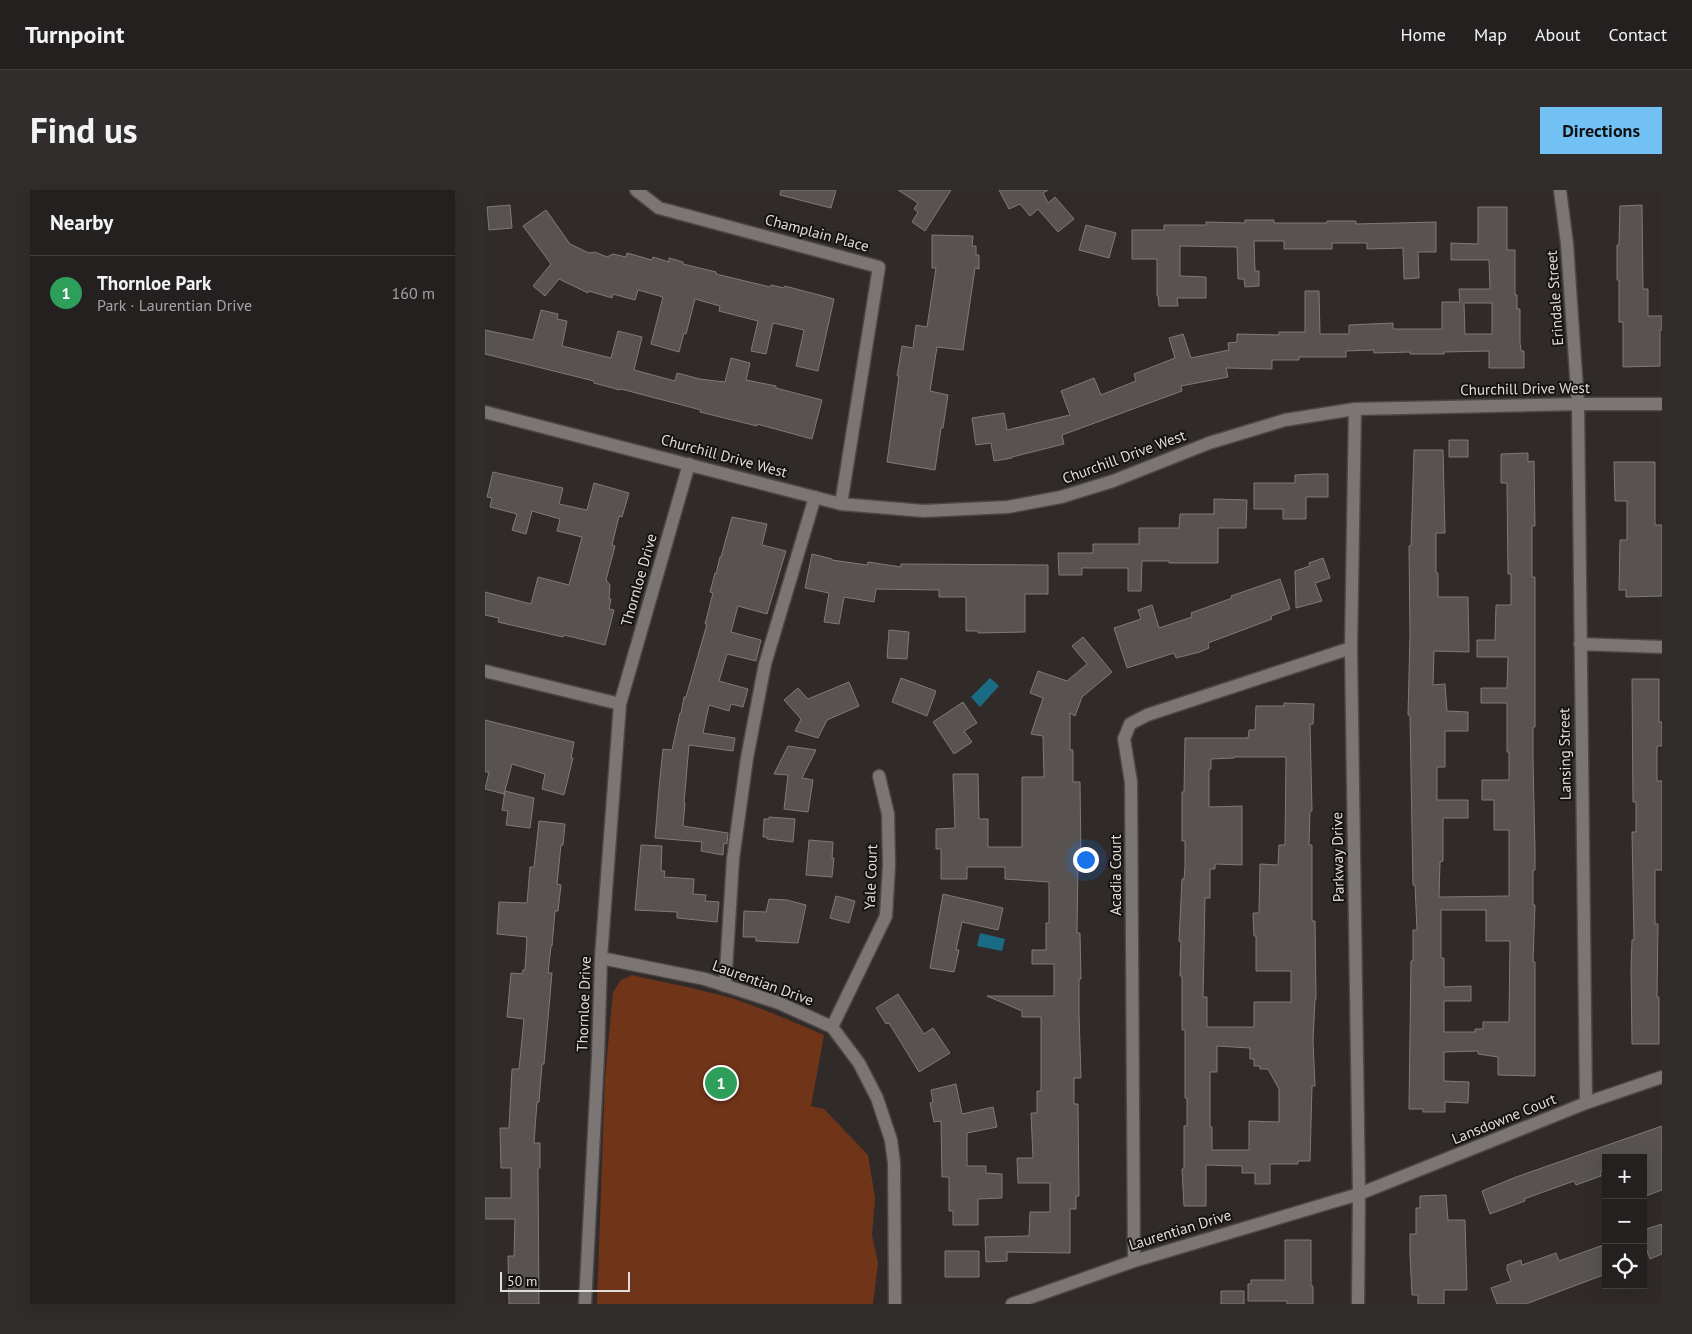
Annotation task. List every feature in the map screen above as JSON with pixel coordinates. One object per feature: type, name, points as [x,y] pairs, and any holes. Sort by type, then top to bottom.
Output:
[{"type":"street","name":"Champlain Place","points":[[636,190],[659,208],[879,267],[841,504]]},
{"type":"street","name":"Erindale Street","points":[[1560,190],[1567,244],[1578,404]]},
{"type":"street","name":"Lansing Street","points":[[1578,404],[1586,1103]]},
{"type":"street","name":"Churchill Drive West","points":[[485,412],[841,504],[924,511],[1008,507],[1061,496],[1097,487],[1209,443],[1285,420],[1355,409],[1662,404]]},
{"type":"street","name":"Parkway Drive","points":[[1355,409],[1351,648],[1359,1194],[1358,1304]]},
{"type":"street","name":"Thornloe Drive","points":[[585,1304],[598,1056],[601,958],[620,704],[689,464]]},
{"type":"street","points":[[725,986],[733,859],[747,758],[765,664],[815,497]]},
{"type":"street","points":[[1580,644],[1662,647]]},
{"type":"street","name":"Acadia Court","points":[[1134,1260],[1131,782],[1124,739],[1130,724],[1147,715],[1351,648]]},
{"type":"street","points":[[485,671],[620,704]]},
{"type":"street","name":"Yale Court","points":[[832,1027],[886,916],[889,865],[888,814],[879,776]]},
{"type":"street","name":"Laurentian Drive","points":[[601,958],[705,979],[779,1003],[832,1027],[859,1063],[877,1098],[891,1140],[894,1163],[895,1304]]},
{"type":"street","name":"Lansdowne Court","points":[[1359,1194],[1586,1103],[1662,1077]]},
{"type":"street","name":"Laurentian Drive","points":[[1012,1304],[1134,1260],[1359,1194]]},
{"type":"shaded area","points":[[632,975],[734,999],[824,1035],[811,1106],[824,1109],[868,1155],[875,1198],[872,1235],[878,1263],[873,1304],[597,1304],[605,1078],[613,992],[621,980]]},
{"type":"water","points":[[990,678],[999,686],[980,707],[971,697]]},
{"type":"water","points":[[980,933],[1005,939],[1002,951],[977,946]]},
{"type":"building","points":[[781,190],[836,190],[831,208],[780,195]]},
{"type":"building","points":[[898,190],[951,190],[925,231],[912,222],[918,212],[914,209],[918,203]]},
{"type":"building","points":[[999,190],[1048,190],[1043,193],[1048,203],[1055,197],[1074,219],[1058,232],[1038,209],[1030,216],[1020,204],[1009,209]]},
{"type":"building","points":[[510,205],[512,228],[489,230],[487,207]]},
{"type":"building","points":[[1642,205],[1643,289],[1648,289],[1648,316],[1662,316],[1660,366],[1623,367],[1623,322],[1619,322],[1619,280],[1617,280],[1620,206]]},
{"type":"building","points":[[1478,207],[1507,207],[1507,250],[1515,250],[1515,295],[1517,295],[1517,309],[1520,309],[1520,342],[1521,351],[1524,351],[1524,368],[1489,368],[1489,351],[1410,354],[1410,352],[1374,353],[1374,350],[1346,351],[1346,357],[1299,357],[1299,360],[1272,360],[1272,369],[1226,368],[1228,377],[1181,386],[1182,391],[1062,435],[1064,444],[994,461],[991,443],[976,445],[972,418],[1004,413],[1007,430],[1070,415],[1061,391],[1094,378],[1101,395],[1136,381],[1134,374],[1175,358],[1169,338],[1183,334],[1191,358],[1229,350],[1228,343],[1237,342],[1237,334],[1279,335],[1279,332],[1305,332],[1305,291],[1319,291],[1320,334],[1349,334],[1349,325],[1393,323],[1393,329],[1442,329],[1442,302],[1460,302],[1459,289],[1490,289],[1489,260],[1451,260],[1451,243],[1478,244]],"holes":[[[1464,303],[1492,303],[1492,334],[1465,334]]]},
{"type":"building","points":[[546,210],[570,244],[589,253],[595,252],[607,257],[613,254],[626,257],[627,253],[652,260],[653,257],[669,262],[669,258],[683,262],[683,264],[716,272],[716,274],[770,287],[771,285],[784,288],[785,286],[834,299],[818,371],[796,366],[804,330],[773,323],[766,354],[751,351],[758,321],[719,311],[720,306],[695,299],[679,352],[651,344],[663,297],[638,290],[635,300],[613,294],[612,298],[589,291],[588,293],[559,279],[545,296],[533,286],[551,264],[523,226]]},
{"type":"building","points":[[1245,220],[1274,220],[1274,223],[1356,221],[1356,224],[1436,222],[1436,252],[1418,252],[1419,278],[1404,279],[1403,248],[1367,249],[1367,243],[1332,243],[1332,249],[1284,249],[1284,241],[1254,241],[1255,271],[1259,271],[1259,286],[1245,287],[1244,279],[1238,279],[1237,247],[1180,246],[1180,276],[1206,277],[1206,298],[1177,298],[1178,306],[1159,306],[1157,296],[1157,259],[1132,259],[1132,230],[1164,230],[1164,225],[1206,225],[1206,222],[1245,223]]},
{"type":"building","points":[[1086,225],[1116,233],[1109,258],[1079,250]]},
{"type":"building","points":[[932,235],[973,236],[972,246],[976,246],[976,255],[979,255],[979,269],[975,268],[963,350],[937,347],[930,391],[948,395],[935,470],[887,462],[902,346],[913,348],[916,325],[927,327],[936,268],[932,268]]},
{"type":"building","points":[[541,310],[558,314],[557,319],[567,321],[562,346],[611,358],[618,331],[642,337],[634,370],[675,381],[677,373],[700,379],[725,382],[731,358],[750,363],[746,380],[776,386],[776,388],[822,400],[812,439],[757,424],[757,426],[700,412],[701,410],[594,383],[594,381],[485,354],[485,330],[533,340]]},
{"type":"building","points":[[1449,440],[1468,440],[1468,457],[1449,457]]},
{"type":"building","points":[[1414,450],[1443,450],[1445,533],[1436,533],[1438,597],[1468,597],[1469,652],[1434,651],[1433,685],[1445,684],[1447,711],[1468,712],[1468,731],[1445,731],[1445,767],[1437,767],[1437,800],[1468,800],[1468,818],[1443,818],[1443,861],[1440,862],[1439,897],[1509,896],[1509,830],[1494,830],[1494,800],[1482,800],[1482,780],[1509,780],[1507,703],[1481,703],[1481,688],[1507,688],[1508,657],[1477,657],[1477,640],[1495,640],[1496,605],[1511,605],[1511,574],[1508,574],[1507,483],[1501,483],[1501,454],[1528,453],[1528,462],[1534,461],[1535,526],[1532,526],[1532,577],[1535,577],[1535,727],[1533,727],[1533,759],[1535,870],[1533,870],[1533,905],[1535,905],[1533,962],[1535,962],[1535,1076],[1498,1075],[1498,1057],[1478,1054],[1478,1051],[1444,1052],[1444,1081],[1469,1082],[1468,1103],[1445,1102],[1445,1112],[1423,1112],[1423,1109],[1409,1109],[1411,961],[1413,961],[1413,930],[1417,930],[1415,885],[1413,885],[1410,715],[1408,715],[1410,635],[1409,546],[1411,546]],"holes":[[[1441,910],[1486,910],[1486,941],[1510,941],[1509,1022],[1483,1022],[1483,1029],[1475,1029],[1475,1032],[1444,1032],[1444,1001],[1471,1001],[1471,986],[1444,987],[1444,958],[1441,958]]]},
{"type":"building","points":[[1614,462],[1655,462],[1655,525],[1662,525],[1662,596],[1626,597],[1626,590],[1619,590],[1620,540],[1627,540],[1627,501],[1615,501]]},
{"type":"building","points":[[493,472],[563,488],[559,504],[587,510],[594,483],[629,493],[622,517],[619,516],[612,545],[615,546],[606,580],[610,585],[609,599],[611,599],[609,609],[614,610],[605,645],[498,622],[499,618],[485,615],[485,592],[531,604],[538,577],[569,585],[582,537],[557,531],[560,519],[532,511],[526,534],[512,530],[517,514],[490,507],[492,498],[487,497]]},
{"type":"building","points":[[1328,474],[1328,497],[1306,497],[1306,519],[1283,519],[1283,509],[1254,509],[1254,483],[1295,483],[1295,475]]},
{"type":"building","points":[[1214,499],[1247,500],[1246,528],[1218,528],[1218,563],[1142,561],[1141,591],[1128,591],[1128,568],[1082,568],[1082,575],[1059,575],[1058,553],[1093,553],[1093,544],[1139,544],[1139,528],[1179,528],[1180,514],[1214,514]]},
{"type":"building","points":[[732,517],[767,524],[762,545],[786,551],[767,614],[738,606],[731,632],[761,640],[756,661],[727,654],[719,681],[748,689],[743,707],[731,704],[729,711],[709,705],[703,733],[735,738],[733,751],[689,745],[683,826],[728,833],[727,844],[724,843],[723,855],[701,851],[702,842],[655,838],[663,749],[672,750],[684,697],[686,697],[707,624],[705,624],[713,593],[710,592]]},
{"type":"building","points":[[812,554],[832,560],[867,565],[868,562],[901,567],[901,564],[1048,565],[1048,594],[1025,594],[1025,632],[978,633],[978,631],[966,631],[966,597],[939,597],[939,590],[876,589],[874,602],[844,597],[839,624],[824,622],[829,593],[805,588]]},
{"type":"building","points":[[1323,558],[1330,578],[1315,583],[1322,601],[1296,608],[1295,571],[1310,566],[1309,563]]},
{"type":"building","points":[[1280,579],[1290,609],[1271,616],[1272,619],[1208,643],[1209,648],[1200,652],[1176,658],[1174,653],[1127,668],[1114,628],[1141,619],[1138,610],[1152,605],[1159,628],[1192,617],[1191,613],[1232,598],[1231,596]]},
{"type":"building","points":[[889,630],[909,632],[907,659],[887,658]]},
{"type":"building","points":[[1083,637],[1112,672],[1082,697],[1075,716],[1070,713],[1070,750],[1073,750],[1073,782],[1080,782],[1081,860],[1078,860],[1077,933],[1080,933],[1081,979],[1079,979],[1079,1014],[1081,1078],[1074,1078],[1074,1104],[1078,1104],[1079,1196],[1076,1196],[1076,1209],[1070,1209],[1070,1253],[1007,1252],[1007,1261],[986,1262],[985,1237],[1029,1236],[1030,1212],[1050,1212],[1050,1183],[1018,1183],[1017,1158],[1033,1158],[1031,1113],[1037,1113],[1037,1091],[1041,1091],[1041,1017],[1022,1017],[1022,1011],[987,996],[1054,996],[1054,964],[1032,964],[1032,950],[1046,950],[1046,923],[1049,923],[1049,882],[1005,879],[1005,867],[967,867],[967,879],[941,879],[941,849],[936,849],[936,829],[955,828],[953,774],[978,774],[979,819],[988,819],[988,847],[1022,847],[1022,777],[1044,777],[1043,736],[1031,734],[1043,698],[1030,693],[1038,671],[1067,681],[1087,664],[1072,646]]},
{"type":"building","points":[[901,678],[936,691],[927,716],[892,702]]},
{"type":"building","points":[[1632,679],[1659,679],[1659,722],[1662,722],[1662,746],[1657,746],[1657,781],[1662,781],[1662,870],[1655,870],[1655,924],[1658,924],[1657,997],[1659,997],[1659,1044],[1632,1044],[1631,968],[1632,940],[1634,940],[1632,832],[1636,832],[1636,802],[1633,802]]},
{"type":"building","points":[[849,682],[859,706],[827,720],[818,738],[795,731],[801,719],[784,700],[798,688],[808,699]]},
{"type":"building","points":[[963,702],[977,723],[964,731],[972,742],[954,754],[933,722]]},
{"type":"building","points":[[1284,703],[1314,704],[1313,724],[1310,724],[1312,811],[1310,811],[1309,845],[1312,845],[1312,921],[1315,921],[1316,999],[1313,1041],[1315,1086],[1312,1086],[1310,1161],[1298,1161],[1298,1164],[1270,1164],[1270,1184],[1255,1184],[1255,1173],[1242,1173],[1242,1166],[1206,1165],[1206,1206],[1184,1206],[1182,1169],[1184,1169],[1184,1126],[1187,1126],[1187,1098],[1185,1098],[1185,1030],[1182,1030],[1181,942],[1179,941],[1182,879],[1184,879],[1185,867],[1185,841],[1182,841],[1182,792],[1184,792],[1185,738],[1248,738],[1249,730],[1255,730],[1256,706],[1284,706]],"holes":[[[1286,757],[1285,845],[1279,845],[1278,865],[1260,864],[1259,913],[1253,913],[1254,936],[1256,936],[1256,971],[1291,971],[1291,1002],[1254,1002],[1254,1027],[1207,1027],[1207,997],[1203,997],[1205,898],[1210,898],[1210,869],[1215,869],[1215,864],[1242,865],[1242,806],[1209,807],[1209,769],[1211,769],[1211,759]],[[1217,1046],[1250,1048],[1250,1059],[1254,1059],[1254,1066],[1260,1066],[1260,1069],[1268,1069],[1279,1089],[1279,1122],[1249,1121],[1249,1150],[1212,1150],[1210,1072],[1217,1072]]]},
{"type":"building","points":[[485,720],[574,742],[571,758],[573,758],[564,795],[542,789],[545,774],[512,764],[504,794],[485,789],[489,772],[485,772]]},
{"type":"building","points":[[788,746],[816,750],[802,778],[813,780],[808,812],[784,809],[788,775],[774,774]]},
{"type":"building","points":[[505,791],[534,798],[530,828],[506,825],[508,811],[502,810]]},
{"type":"building","points":[[769,817],[795,819],[793,842],[763,837],[764,819],[769,819]]},
{"type":"building","points":[[539,821],[565,824],[557,884],[561,885],[558,911],[555,911],[548,973],[552,973],[544,1064],[542,1064],[539,1102],[537,1102],[534,1143],[540,1143],[540,1168],[538,1168],[539,1304],[509,1304],[508,1256],[514,1256],[515,1219],[485,1219],[485,1198],[511,1198],[511,1168],[501,1168],[500,1128],[509,1128],[512,1069],[519,1069],[524,1019],[507,1017],[511,973],[522,974],[523,970],[525,970],[527,937],[497,934],[499,902],[527,903],[530,867],[534,867]]},
{"type":"building","points":[[809,840],[833,842],[832,877],[806,875]]},
{"type":"building","points":[[641,845],[662,846],[661,871],[665,871],[664,877],[694,879],[693,894],[706,895],[705,901],[719,902],[717,922],[677,918],[677,912],[635,910]]},
{"type":"building","points":[[943,894],[1003,908],[998,930],[962,922],[956,950],[959,950],[954,972],[930,968]]},
{"type":"building","points":[[836,896],[855,901],[849,923],[830,918]]},
{"type":"building","points":[[769,899],[787,900],[806,905],[798,943],[756,941],[756,937],[743,937],[744,911],[766,912]]},
{"type":"building","points":[[898,994],[924,1034],[933,1028],[950,1053],[919,1072],[889,1023],[886,1024],[876,1008]]},
{"type":"building","points":[[956,1084],[962,1114],[993,1107],[997,1127],[967,1133],[967,1166],[986,1166],[986,1173],[1002,1174],[1002,1198],[978,1199],[978,1225],[953,1225],[953,1211],[949,1211],[949,1177],[942,1177],[941,1121],[934,1122],[930,1103],[933,1102],[931,1090]]},
{"type":"building","points":[[1662,1126],[1662,1190],[1647,1196],[1647,1154],[1602,1154],[1601,1176],[1576,1185],[1574,1181],[1524,1199],[1525,1201],[1490,1214],[1482,1191],[1516,1177]]},
{"type":"building","points":[[1446,1195],[1448,1220],[1465,1220],[1467,1290],[1444,1290],[1444,1304],[1418,1304],[1418,1295],[1412,1295],[1410,1253],[1410,1234],[1416,1234],[1416,1208],[1420,1208],[1420,1196]]},
{"type":"building","points":[[1662,1224],[1662,1254],[1650,1259],[1647,1251],[1647,1229]]},
{"type":"building","points":[[1285,1240],[1311,1240],[1313,1304],[1287,1304],[1287,1301],[1248,1301],[1248,1284],[1251,1284],[1251,1280],[1285,1280]]},
{"type":"building","points":[[1602,1245],[1602,1276],[1526,1304],[1497,1304],[1491,1288],[1511,1281],[1507,1265],[1521,1260],[1522,1265],[1556,1253],[1559,1261]]},
{"type":"building","points":[[945,1251],[979,1251],[979,1277],[945,1277]]},
{"type":"building","points":[[1221,1291],[1244,1291],[1244,1304],[1221,1304]]},
{"type":"place","name":"Thornloe Park","points":[[721,1083]]}]
